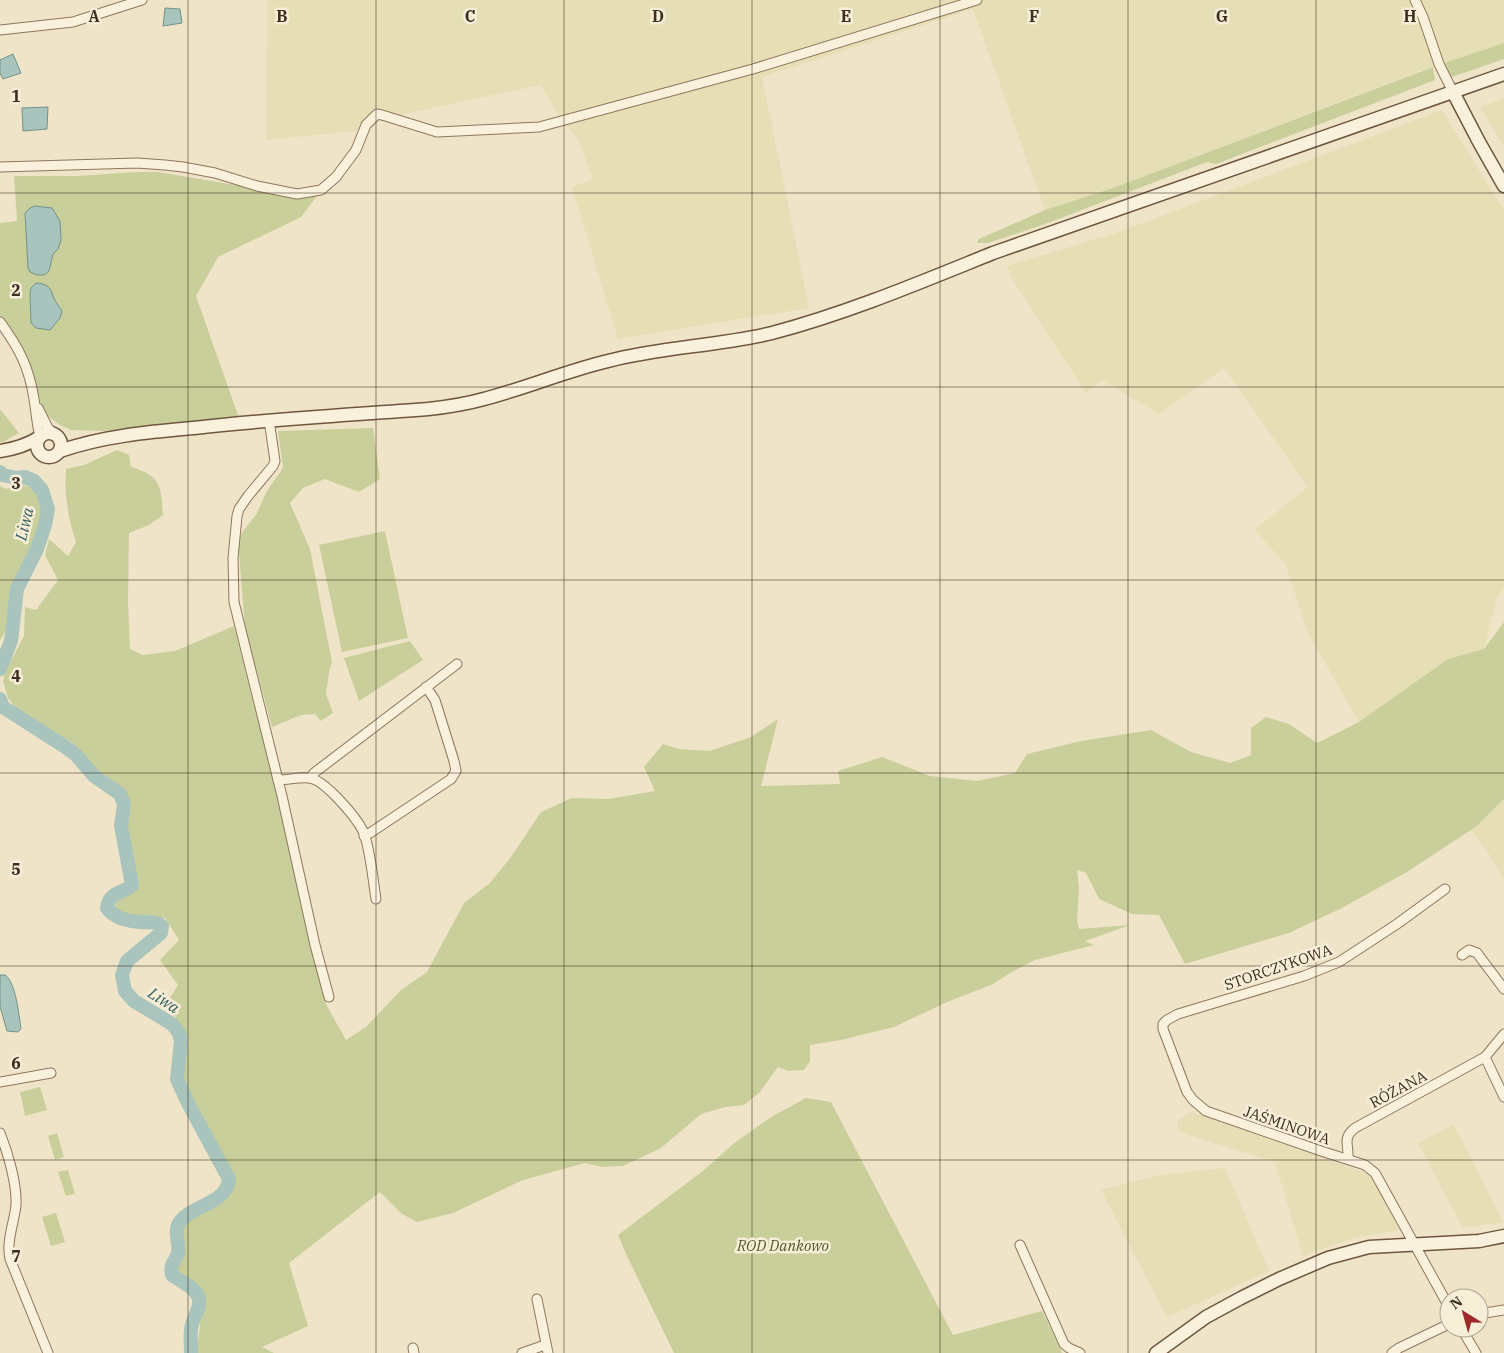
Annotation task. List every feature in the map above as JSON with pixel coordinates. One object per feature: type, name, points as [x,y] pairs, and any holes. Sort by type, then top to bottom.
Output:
[{"type":"main road","points":[[5,451],[28,444],[47,433],[76,439],[112,438],[269,420],[453,406],[483,399],[614,359],[722,343],[792,327],[826,317],[1001,250],[1504,74]]},
{"type":"main road","points":[[1453,92],[1504,186]]},
{"type":"main road","points":[[55,435],[61,444],[60,451]]},
{"type":"main road","points":[[40,438],[37,445],[40,453]]},
{"type":"main road","points":[[5,451],[40,453],[43,456],[51,457],[60,451],[76,446],[112,438]]},
{"type":"main road","points":[[1156,1353],[1206,1317],[1278,1279],[1348,1252],[1369,1247],[1479,1241],[1504,1236]]},
{"type":"street","points":[[0,30],[73,22],[142,0]]},
{"type":"street","points":[[0,167],[136,163],[165,165],[215,173],[257,186],[298,194],[321,190],[336,177],[356,150],[366,125],[376,114],[382,114],[437,132],[539,127],[753,70],[977,0]]},
{"type":"street","points":[[1415,0],[1423,17],[1439,64],[1453,92]]},
{"type":"street","points":[[0,322],[20,352],[34,399],[40,438]]},
{"type":"street","points":[[34,399],[44,421],[55,435]]},
{"type":"street","points":[[269,420],[275,461],[274,466],[239,509],[234,540],[232,583],[237,618],[278,780],[315,945],[330,997]]},
{"type":"street","points":[[310,778],[457,664]]},
{"type":"street","points":[[364,836],[370,834],[450,779],[456,771],[436,700],[426,687]]},
{"type":"street","points":[[278,780],[310,778],[320,782],[336,795],[363,830],[376,899]]},
{"type":"street","name":"STORCZYKOWA","points":[[1163,1024],[1178,1014],[1304,976],[1339,962],[1398,924],[1445,889]]},
{"type":"street","points":[[1462,955],[1469,950],[1477,953],[1504,989]]},
{"type":"street","name":"JAŚMINOWA","points":[[1163,1024],[1187,1092],[1206,1111],[1365,1165],[1375,1173],[1439,1288]]},
{"type":"street","name":"RÓŻANA","points":[[1348,1159],[1348,1133],[1484,1057],[1504,1034]]},
{"type":"street","points":[[1484,1057],[1504,1097]]},
{"type":"street","points":[[0,1082],[51,1073]]},
{"type":"street","points":[[0,1133],[16,1193],[16,1206],[9,1240],[9,1255],[48,1353]]},
{"type":"street","points":[[1020,1245],[1064,1344],[1080,1353]]},
{"type":"street","points":[[522,1353],[547,1349],[537,1299]]},
{"type":"street","points":[[1489,1312],[1504,1310]]},
{"type":"street","points":[[1392,1353],[1439,1329]]},
{"type":"street","points":[[1467,1338],[1476,1353]]},
{"type":"shaded area","points":[[267,0],[1504,0],[1504,43],[1417,72],[1113,188],[1045,210],[973,9],[762,77],[809,308],[618,339],[572,187],[593,179],[578,139],[558,115],[541,85],[400,115],[376,108],[356,131],[266,140]]},
{"type":"shaded area","points":[[1504,98],[1504,146],[1480,107]]},
{"type":"shaded area","points":[[1442,110],[1504,208],[1504,588],[1497,598],[1484,649],[1448,659],[1359,722],[1307,631],[1285,563],[1254,530],[1308,487],[1224,368],[1159,414],[1102,380],[1086,393],[1011,277],[1007,266],[1119,232]]},
{"type":"shaded area","points":[[1504,799],[1504,879],[1489,854],[1470,829],[1477,826]]},
{"type":"shaded area","points":[[1191,1112],[1372,1175],[1399,1230],[1353,1238],[1303,1256],[1275,1162],[1179,1132],[1177,1121]]},
{"type":"shaded area","points":[[1453,1125],[1503,1222],[1463,1228],[1418,1143]]},
{"type":"shaded area","points":[[1225,1168],[1269,1271],[1167,1317],[1101,1190],[1160,1175]]},
{"type":"green space","points":[[1504,43],[1504,59],[1452,77],[1444,63]]},
{"type":"green space","points":[[1433,67],[1435,80],[1216,164],[1207,162],[1048,223],[988,243],[977,243],[979,239],[1045,210],[1113,188]]},
{"type":"green space","points":[[158,172],[300,196],[317,196],[301,217],[218,257],[196,296],[239,418],[104,431],[71,430],[60,425],[43,412],[27,355],[0,317],[0,223],[17,221],[14,176],[78,176]]},
{"type":"green space","points":[[0,409],[19,433],[3,442],[0,442]]},
{"type":"green space","points":[[373,428],[380,479],[359,492],[325,479],[303,488],[290,503],[310,549],[332,662],[326,694],[333,713],[321,721],[315,714],[301,715],[272,727],[245,628],[238,541],[243,531],[256,515],[267,491],[283,468],[278,431]]},
{"type":"green space","points":[[117,450],[129,455],[131,467],[148,474],[158,483],[163,515],[149,525],[129,533],[128,602],[130,649],[143,655],[175,651],[234,626],[292,856],[326,1004],[346,1040],[366,1027],[401,990],[427,972],[464,903],[490,883],[511,857],[541,812],[572,798],[608,799],[655,791],[644,767],[663,744],[679,749],[710,751],[751,737],[778,719],[761,786],[840,784],[838,771],[882,757],[930,776],[977,781],[1015,773],[1027,754],[1081,741],[1151,730],[1191,752],[1230,763],[1251,755],[1251,728],[1266,717],[1289,724],[1317,743],[1359,722],[1448,659],[1484,649],[1504,622],[1504,799],[1477,826],[1407,872],[1342,908],[1289,933],[1185,964],[1159,915],[1132,914],[1099,899],[1086,873],[1077,870],[1079,889],[1077,920],[1079,929],[1130,925],[1085,941],[1094,945],[1035,960],[991,985],[947,1002],[894,1027],[841,1040],[810,1045],[810,1061],[804,1070],[788,1071],[778,1067],[760,1092],[744,1105],[725,1107],[701,1114],[661,1148],[623,1166],[602,1167],[585,1163],[523,1180],[453,1213],[417,1222],[402,1214],[380,1192],[289,1263],[308,1326],[262,1347],[274,1353],[196,1353],[204,1297],[175,1272],[183,1250],[180,1232],[189,1219],[219,1203],[232,1186],[225,1165],[181,1072],[189,1041],[168,1001],[178,985],[160,960],[179,940],[165,918],[142,915],[130,916],[116,909],[115,901],[134,891],[132,859],[127,830],[128,805],[114,784],[99,775],[90,762],[71,742],[18,710],[8,698],[3,681],[5,672],[24,636],[25,607],[36,610],[58,580],[45,555],[49,539],[68,556],[76,542],[67,506],[66,469],[84,465]]},
{"type":"green space","points":[[19,484],[34,488],[44,507],[40,531],[21,575],[13,586],[6,630],[0,640],[0,486],[6,489]]},
{"type":"green space","points":[[385,531],[408,638],[342,652],[319,545]]},
{"type":"green space","points":[[410,641],[423,660],[359,701],[344,658]]},
{"type":"green space","points":[[40,1087],[47,1110],[25,1116],[20,1092]]},
{"type":"green space","name":"ROD Dankowo","points":[[806,1098],[831,1102],[953,1335],[1042,1311],[1062,1353],[674,1353],[618,1235],[704,1170],[733,1144],[771,1117]]},
{"type":"green space","points":[[57,1133],[64,1157],[55,1160],[48,1136]]},
{"type":"green space","points":[[68,1170],[75,1194],[66,1196],[58,1172]]},
{"type":"green space","points":[[56,1213],[65,1242],[51,1246],[42,1217]]},
{"type":"water","points":[[165,8],[180,9],[182,23],[163,26]]},
{"type":"water","points":[[13,54],[21,73],[3,79],[0,73],[0,60]]},
{"type":"water","points":[[48,107],[47,129],[23,131],[22,108]]},
{"type":"water","points":[[35,206],[52,208],[60,221],[61,240],[58,249],[53,254],[49,271],[44,275],[30,272],[28,268],[25,213]]},
{"type":"water","points":[[36,283],[49,288],[62,311],[60,318],[50,330],[36,328],[31,323],[30,294],[31,288]]},
{"type":"water","points":[[0,975],[5,975],[12,985],[21,1029],[18,1032],[7,1031],[0,1006]]},
{"type":"waterway","name":"Liwa","points":[[0,472],[2,475],[17,478],[25,477],[34,481],[42,490],[48,509],[37,549],[17,589],[11,641],[0,669]]},
{"type":"waterway","name":"Liwa","points":[[0,699],[3,707],[64,746],[76,755],[94,776],[120,794],[124,804],[121,826],[132,885],[110,898],[107,908],[121,918],[134,922],[154,922],[162,926],[161,933],[127,961],[122,975],[125,991],[134,1001],[172,1024],[179,1033],[181,1041],[177,1079],[229,1179],[227,1188],[222,1194],[183,1218],[177,1228],[178,1250],[172,1265],[172,1275],[192,1288],[199,1298],[191,1329],[191,1353]]}]
